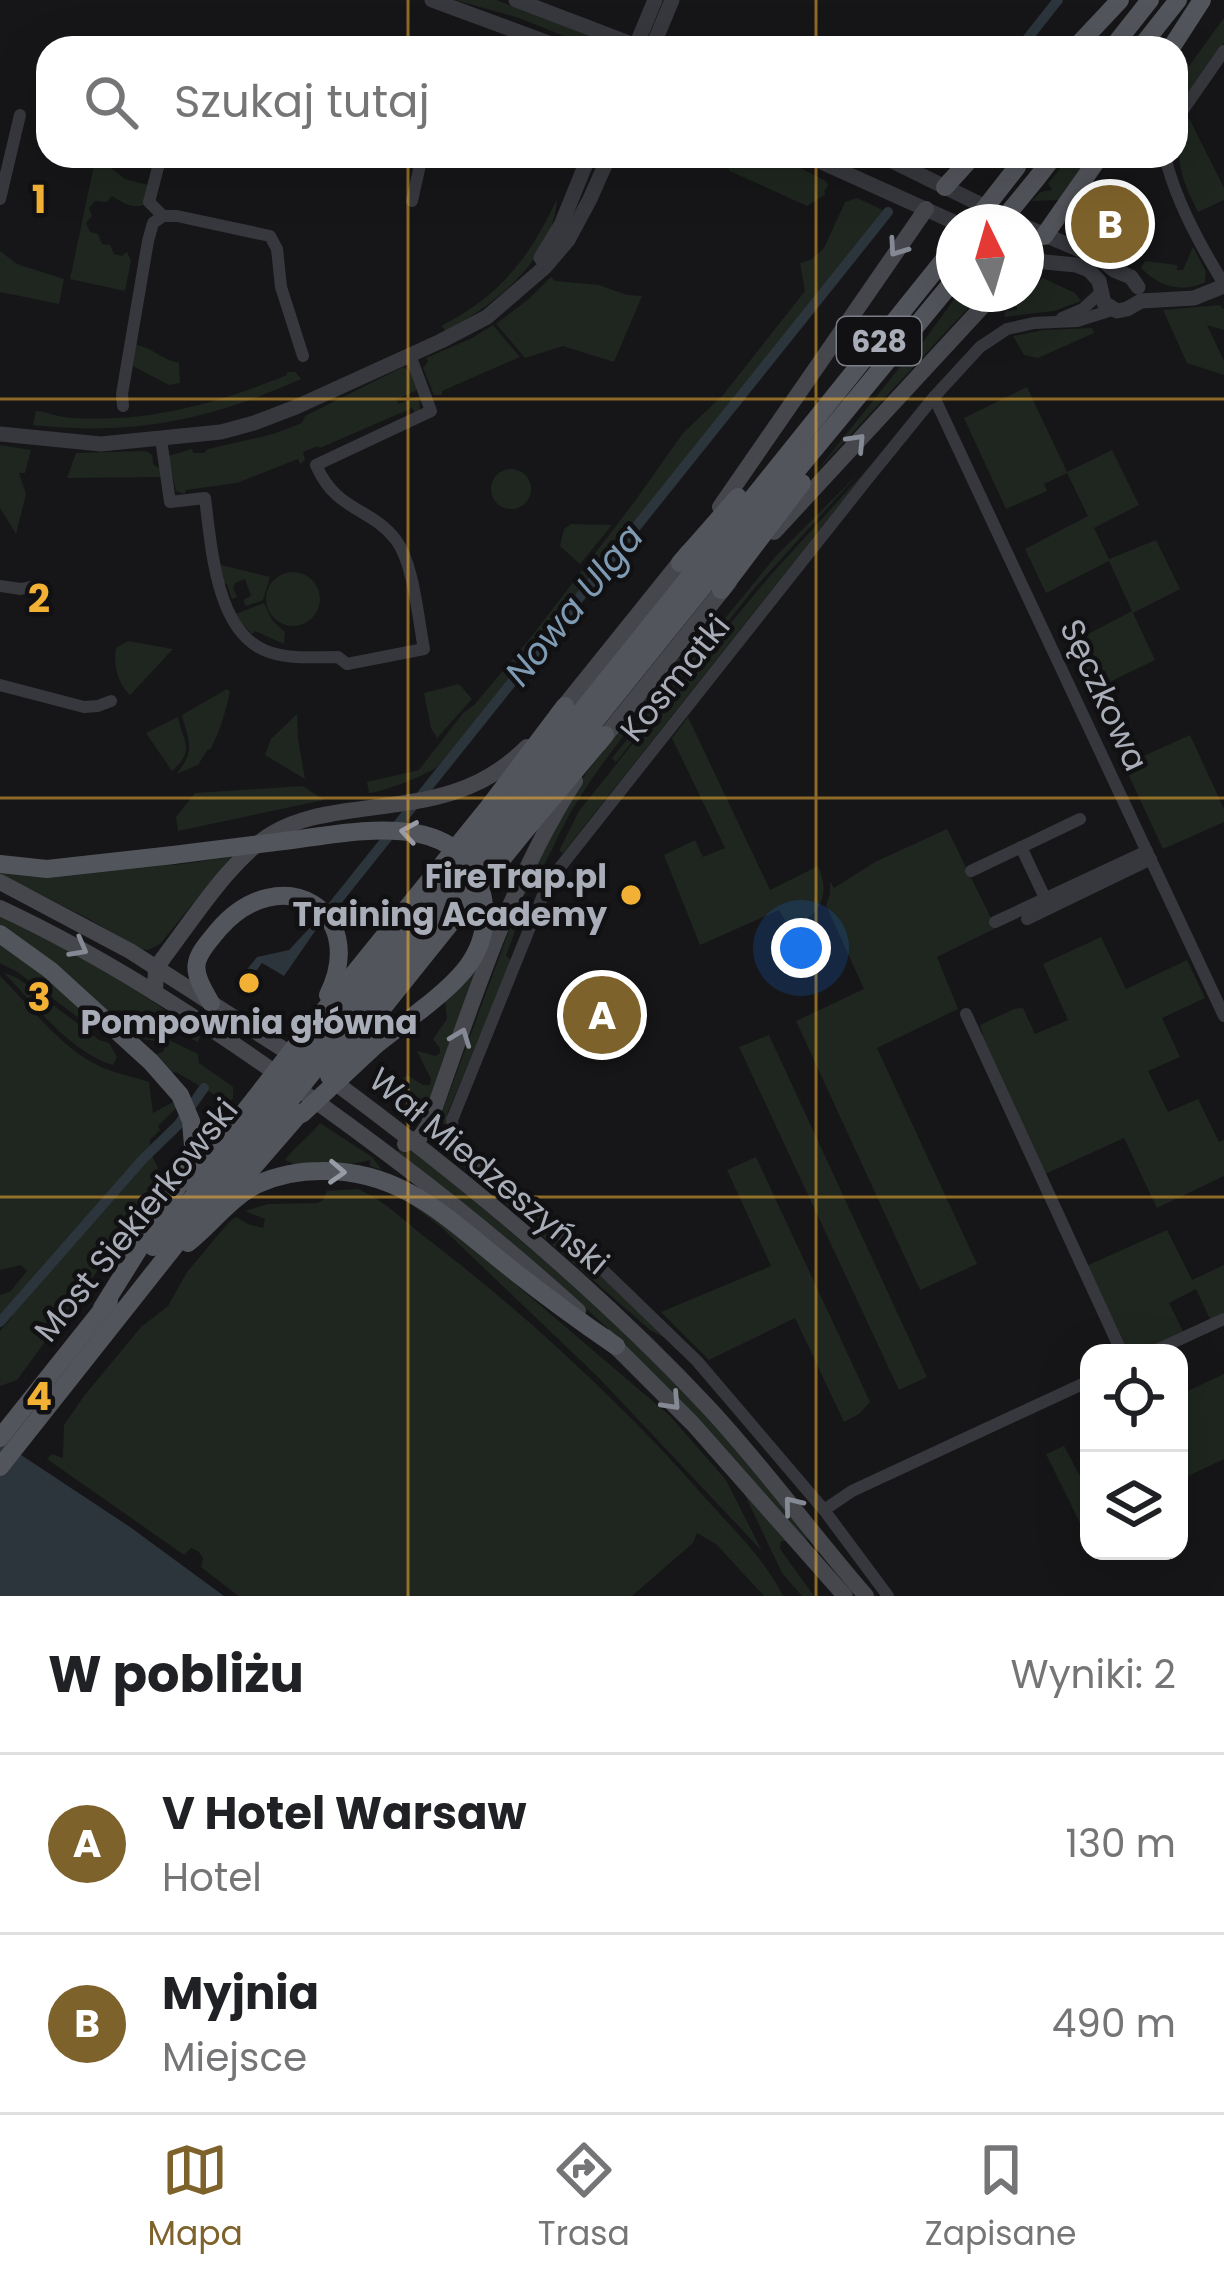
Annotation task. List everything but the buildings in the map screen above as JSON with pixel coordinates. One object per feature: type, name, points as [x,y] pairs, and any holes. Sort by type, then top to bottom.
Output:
[{"type":"main road","points":[[1086,36],[1120,0]]},
{"type":"main road","points":[[1122,36],[1150,0]]},
{"type":"main road","points":[[1150,36],[1178,0]]},
{"type":"main road","points":[[1179,36],[1202,0]]},
{"type":"main road","points":[[945,187],[962,168]]},
{"type":"main road","points":[[988,204],[1017,168]]},
{"type":"main road","points":[[1016,204],[1045,168]]},
{"type":"main road","points":[[1044,221],[1090,168]]},
{"type":"main road","points":[[680,563],[926,209]]},
{"type":"main road","name":"628","points":[[818,417],[936,269]]},
{"type":"main road","name":"628","points":[[866,389],[936,302]]},
{"type":"main road","points":[[721,590],[977,312]]},
{"type":"main road","points":[[344,1024],[866,389]]},
{"type":"main road","points":[[344,1024],[605,734],[721,590],[866,389]]},
{"type":"main road","points":[[112,1310],[158,1279],[188,1243],[221,1182],[286,1106],[488,808],[565,706],[680,563],[818,417]]},
{"type":"main road","points":[[286,1106],[344,1024],[818,417]]},
{"type":"main road","points":[[155,993],[156,968],[252,848],[273,832],[312,818],[458,792],[507,765],[565,706]]},
{"type":"main road","points":[[374,1142],[413,1142],[429,1124],[521,885],[562,801],[605,734]]},
{"type":"main road","points":[[0,863],[46,869],[390,829],[416,831],[445,843],[464,860],[484,906],[483,932],[468,967],[421,1010],[344,1024],[300,1040],[286,1106]]},
{"type":"main road","name":"Wał Miedzeszyński","points":[[0,882],[156,968],[322,1073],[491,1205],[646,1343],[710,1408],[866,1596]]},
{"type":"main road","points":[[211,1003],[196,977],[197,957],[236,912],[275,895],[304,899],[325,914],[338,936],[340,957],[334,981],[344,1024]]},
{"type":"main road","name":"Wał Miedzeszyński","points":[[0,908],[76,946],[253,1057],[374,1142],[514,1253],[693,1424],[845,1596]]},
{"type":"main road","points":[[0,934],[50,970],[136,1047],[170,1081],[191,1121],[193,1147],[185,1174],[112,1310]]},
{"type":"main road","name":"Most Siekierkowski","points":[[0,1438],[286,1106]]},
{"type":"main road","points":[[153,1228],[221,1182],[257,1185],[333,1171],[383,1179],[436,1209],[616,1346]]},
{"type":"main road","name":"Most Siekierkowski","points":[[0,1467],[112,1310]]},
{"type":"street","points":[[432,0],[530,36]]},
{"type":"street","points":[[516,0],[612,36]]},
{"type":"street","points":[[644,36],[655,0]]},
{"type":"street","points":[[648,36],[673,0]]},
{"type":"street","points":[[1188,103],[1224,51]]},
{"type":"street","points":[[0,200],[20,115]]},
{"type":"street","points":[[157,168],[149,202],[163,216]]},
{"type":"street","points":[[412,201],[419,168]]},
{"type":"street","points":[[531,277],[584,168]]},
{"type":"street","points":[[0,434],[88,443],[160,439],[254,424],[487,317],[545,267],[568,240],[604,168]]},
{"type":"street","points":[[835,168],[936,214]]},
{"type":"street","points":[[906,168],[979,204]]},
{"type":"street","points":[[1044,262],[1084,267],[1097,277],[1104,303],[1112,310],[1122,311],[1137,295],[1193,298],[1224,285],[1170,168]]},
{"type":"street","points":[[926,209],[945,187]]},
{"type":"street","points":[[123,406],[148,242],[153,224],[163,216],[270,236],[303,356]]},
{"type":"street","points":[[1044,236],[1131,277],[1137,295]]},
{"type":"street","points":[[1101,290],[1109,276],[1120,273]]},
{"type":"street","name":"Kosmatki","points":[[1049,322],[1083,309],[1101,290]]},
{"type":"street","name":"Kosmatki","points":[[460,1148],[453,1133],[454,1112],[554,875],[934,397],[980,346],[997,333],[1019,326],[1077,321],[1112,310]]},
{"type":"street","points":[[160,439],[170,502],[206,498],[213,562],[229,614],[259,648],[298,657],[338,657],[347,664],[424,649],[406,559],[398,542],[332,494],[316,465],[431,411],[410,355]]},
{"type":"street","name":"Sęczkowa","points":[[934,397],[1224,1016]]},
{"type":"street","points":[[0,586],[40,585]]},
{"type":"street","points":[[0,685],[84,706],[111,700]]},
{"type":"street","points":[[971,871],[1080,819]]},
{"type":"street","points":[[1021,847],[1046,900]]},
{"type":"street","points":[[995,922],[1149,855]]},
{"type":"street","points":[[1027,919],[1149,855]]},
{"type":"street","points":[[966,1014],[1118,1344]]},
{"type":"street","name":"Wał Miedzeszyński","points":[[460,1148],[605,1272],[697,1361],[824,1510],[888,1596]]},
{"type":"street","points":[[1169,1344],[1224,1318]]},
{"type":"street","points":[[824,1510],[852,1491],[1080,1386]]},
{"type":"shaded area","points":[[455,0],[496,0],[590,36],[564,36]]},
{"type":"shaded area","points":[[1224,18],[1224,43],[1188,94],[1188,68]]},
{"type":"shaded area","points":[[1188,121],[1224,188],[1224,200],[1198,212],[1181,168],[1188,168]]},
{"type":"shaded area","points":[[93,168],[111,168],[125,179],[148,185],[144,205],[130,205],[112,196],[89,208],[92,216],[86,223],[90,232],[110,245],[114,254],[127,252],[131,261],[125,291],[70,279]]},
{"type":"shaded area","points":[[800,168],[828,186],[826,194],[807,206],[730,171]]},
{"type":"shaded area","points":[[1061,168],[1081,168],[1059,200],[1032,201],[1040,192],[1052,190],[1048,183]]},
{"type":"shaded area","points":[[857,198],[885,211],[451,751],[432,770],[369,793],[367,782],[419,770],[532,636],[683,433],[723,395],[805,291],[800,263],[824,248],[845,202]]},
{"type":"shaded area","points":[[557,199],[553,221],[534,260],[502,293],[446,331],[441,326],[480,301],[511,273]]},
{"type":"shaded area","points":[[1193,247],[1206,272],[1205,282],[1171,286],[1141,268],[1145,261],[1183,270]]},
{"type":"shaded area","points":[[0,251],[17,264],[64,279],[59,304],[0,292]]},
{"type":"shaded area","points":[[551,277],[642,296],[614,362],[563,346],[525,358],[496,324]]},
{"type":"shaded area","points":[[1044,278],[1075,293],[1081,301],[1054,311],[1004,317],[1006,312],[1044,312]]},
{"type":"shaded area","points":[[1219,305],[1224,309],[1224,330],[1207,325],[1224,361],[1224,375],[1187,363],[1163,310]]},
{"type":"shaded area","points":[[945,312],[964,312],[816,472],[912,352]]},
{"type":"shaded area","points":[[493,325],[520,357],[434,395],[423,368],[426,358]]},
{"type":"shaded area","points":[[1092,328],[1094,333],[1038,358],[1024,355],[1013,336],[1043,330]]},
{"type":"shaded area","points":[[136,345],[179,363],[180,383],[169,385],[133,366]]},
{"type":"shaded area","points":[[403,367],[417,390],[396,400],[399,404],[419,396],[416,414],[412,408],[303,452],[305,460],[300,464],[298,459],[237,483],[186,490],[185,494],[176,491],[168,456],[192,449],[204,453],[273,434]]},
{"type":"shaded area","points":[[287,372],[301,379],[235,405],[170,422],[105,428],[33,425],[36,411],[101,419],[183,409]]},
{"type":"shaded area","points":[[1027,387],[1067,472],[1112,450],[1139,505],[1094,528],[1109,559],[1156,540],[1180,589],[1133,613],[1155,660],[1091,691],[1069,644],[1132,611],[1109,561],[1046,593],[1025,549],[1088,516],[1067,473],[1044,484],[1047,491],[1006,509],[964,418]]},
{"type":"shaded area","points":[[0,445],[31,450],[25,473],[19,473],[26,494],[16,534],[0,508]]},
{"type":"shaded area","points":[[146,451],[161,477],[67,478],[76,453]]},
{"type":"shaded area","points":[[870,466],[563,853],[559,851],[579,811],[669,698],[768,578]]},
{"type":"shaded area","points":[[511,469],[525,475],[531,489],[525,503],[511,509],[497,503],[491,489],[497,475]]},
{"type":"shaded area","points":[[861,471],[753,590],[616,762],[612,758],[775,557]]},
{"type":"shaded area","points":[[571,524],[612,525],[580,564],[560,546],[564,529]]},
{"type":"shaded area","points":[[217,564],[270,577],[263,600],[246,606],[243,600],[251,596],[245,579],[235,583],[237,597],[232,599]]},
{"type":"shaded area","points":[[293,572],[312,580],[320,599],[312,618],[293,626],[274,618],[266,599],[274,580]]},
{"type":"shaded area","points":[[264,603],[285,632],[284,644],[255,631],[252,634],[233,615]]},
{"type":"shaded area","points":[[128,641],[173,649],[130,695],[115,661],[116,648]]},
{"type":"shaded area","points":[[692,646],[695,649],[588,784],[536,879],[520,901],[531,871],[539,871],[537,864],[565,805],[589,769],[676,659]]},
{"type":"shaded area","points":[[459,684],[472,699],[437,738],[424,693]]},
{"type":"shaded area","points":[[227,689],[224,715],[210,750],[198,765],[176,774],[189,752],[182,715]]},
{"type":"shaded area","points":[[297,714],[305,779],[265,755],[271,739]]},
{"type":"shaded area","points":[[178,717],[186,751],[172,771],[146,733]]},
{"type":"shaded area","points":[[688,717],[770,890],[818,866],[823,897],[815,912],[792,933],[779,910],[700,945],[664,855],[695,840],[703,857],[725,848],[672,738]]},
{"type":"shaded area","points":[[1190,735],[1224,809],[1224,822],[1163,849],[1124,765]]},
{"type":"shaded area","points":[[303,786],[324,800],[178,831],[176,817],[195,793]]},
{"type":"shaded area","points":[[947,829],[996,928],[937,957],[958,1009],[877,1048],[977,1264],[920,1290],[796,1021],[864,989],[826,905],[830,881],[834,888],[875,862]]},
{"type":"shaded area","points":[[231,857],[160,944],[148,950],[0,874],[174,865]]},
{"type":"shaded area","points":[[517,909],[521,914],[506,956],[511,960],[446,1124],[438,1123]]},
{"type":"shaded area","points":[[0,916],[129,986],[200,1037],[198,1042],[139,1015],[118,1022],[121,1010],[109,1014],[0,927]]},
{"type":"shaded area","points":[[319,918],[322,921],[284,976],[262,963],[251,978],[244,973],[257,957],[289,950]]},
{"type":"shaded area","points":[[1101,937],[1126,989],[1187,960],[1205,998],[1162,1018],[1180,1057],[1148,1071],[1168,1112],[1198,1099],[1219,1142],[1224,1140],[1224,1176],[1157,1208],[1124,1138],[1043,1175],[980,1037],[980,1025],[1014,1009],[1023,1008],[1035,1034],[1068,1020],[1043,964]]},
{"type":"shaded area","points":[[0,940],[101,1023],[95,1030],[0,963]]},
{"type":"shaded area","points":[[482,961],[424,1117],[416,1112],[403,1079],[407,1075],[430,1085],[417,1051],[440,1053],[433,1039],[447,1019],[445,1001]]},
{"type":"shaded area","points":[[3,972],[109,1043],[117,1057],[113,1065],[67,1038]]},
{"type":"shaded area","points":[[0,976],[80,1055],[149,1082],[153,1113],[173,1102],[176,1108],[150,1140],[159,1172],[152,1196],[17,1380],[0,1386],[0,1331],[12,1317],[5,1310],[0,1315],[0,1295],[11,1291],[27,1271],[21,1265],[0,1270]]},
{"type":"shaded area","points":[[138,1025],[198,1054],[199,1063],[233,1087],[233,1098],[211,1130],[203,1124],[228,1099],[222,1104],[220,1098],[173,1073],[153,1055],[163,1052],[165,1045],[134,1038]]},
{"type":"shaded area","points":[[769,1035],[927,1377],[899,1390],[739,1047]]},
{"type":"shaded area","points":[[320,1123],[372,1157],[382,1170],[370,1166],[370,1160],[293,1167],[285,1160]]},
{"type":"shaded area","points":[[435,1130],[446,1131],[479,1174],[555,1234],[674,1343],[650,1330],[442,1148]]},
{"type":"shaded area","points":[[411,1149],[638,1345],[747,1461],[809,1537],[806,1541],[613,1333],[505,1237],[397,1151]]},
{"type":"shaded area","points":[[756,1157],[870,1402],[844,1422],[795,1318],[709,1360],[661,1312],[771,1266],[727,1170]]},
{"type":"shaded area","points":[[357,1189],[384,1204],[463,1267],[609,1396],[740,1535],[783,1596],[764,1596],[716,1544],[697,1533],[693,1543],[632,1596],[238,1596],[201,1567],[203,1558],[198,1551],[191,1548],[184,1555],[47,1459],[52,1454],[63,1458],[64,1425],[84,1396],[141,1327],[168,1306],[187,1272],[229,1222],[236,1217],[263,1228],[265,1219],[245,1211],[268,1204],[317,1203],[327,1191]]},
{"type":"shaded area","points":[[397,1194],[473,1248],[670,1416],[726,1480],[762,1551],[599,1378],[441,1227]]},
{"type":"shaded area","points":[[1167,1230],[1192,1280],[1224,1265],[1224,1313],[1210,1319],[1196,1289],[1169,1303],[1184,1333],[1160,1344],[1122,1344],[1086,1266]]},
{"type":"shaded area","points":[[1224,1374],[1224,1459],[1188,1476],[1188,1452],[1188,1391]]},
{"type":"shaded area","points":[[0,1441],[130,1527],[224,1596],[0,1596]]},
{"type":"shaded area","points":[[1064,1446],[1080,1476],[1080,1523],[1046,1454]]},
{"type":"shaded area","points":[[744,1493],[787,1541],[781,1541],[780,1549],[814,1596],[802,1596],[782,1573]]},
{"type":"waterway","name":"Nowa Ulga","points":[[1030,36],[1058,0]]},
{"type":"waterway","name":"Nowa Ulga","points":[[324,917],[888,212]]},
{"type":"waterway","name":"Nowa Ulga","points":[[0,1322],[178,1125],[204,1088]]},
{"type":"place","name":"Myjnia","points":[[1110,224]]},
{"type":"place","name":"FireTrap.pl Training Academy","points":[[631,895]]},
{"type":"place","name":"Pompownia główna","points":[[249,983]]},
{"type":"place","name":"V Hotel Warsaw","points":[[602,1015]]}]
